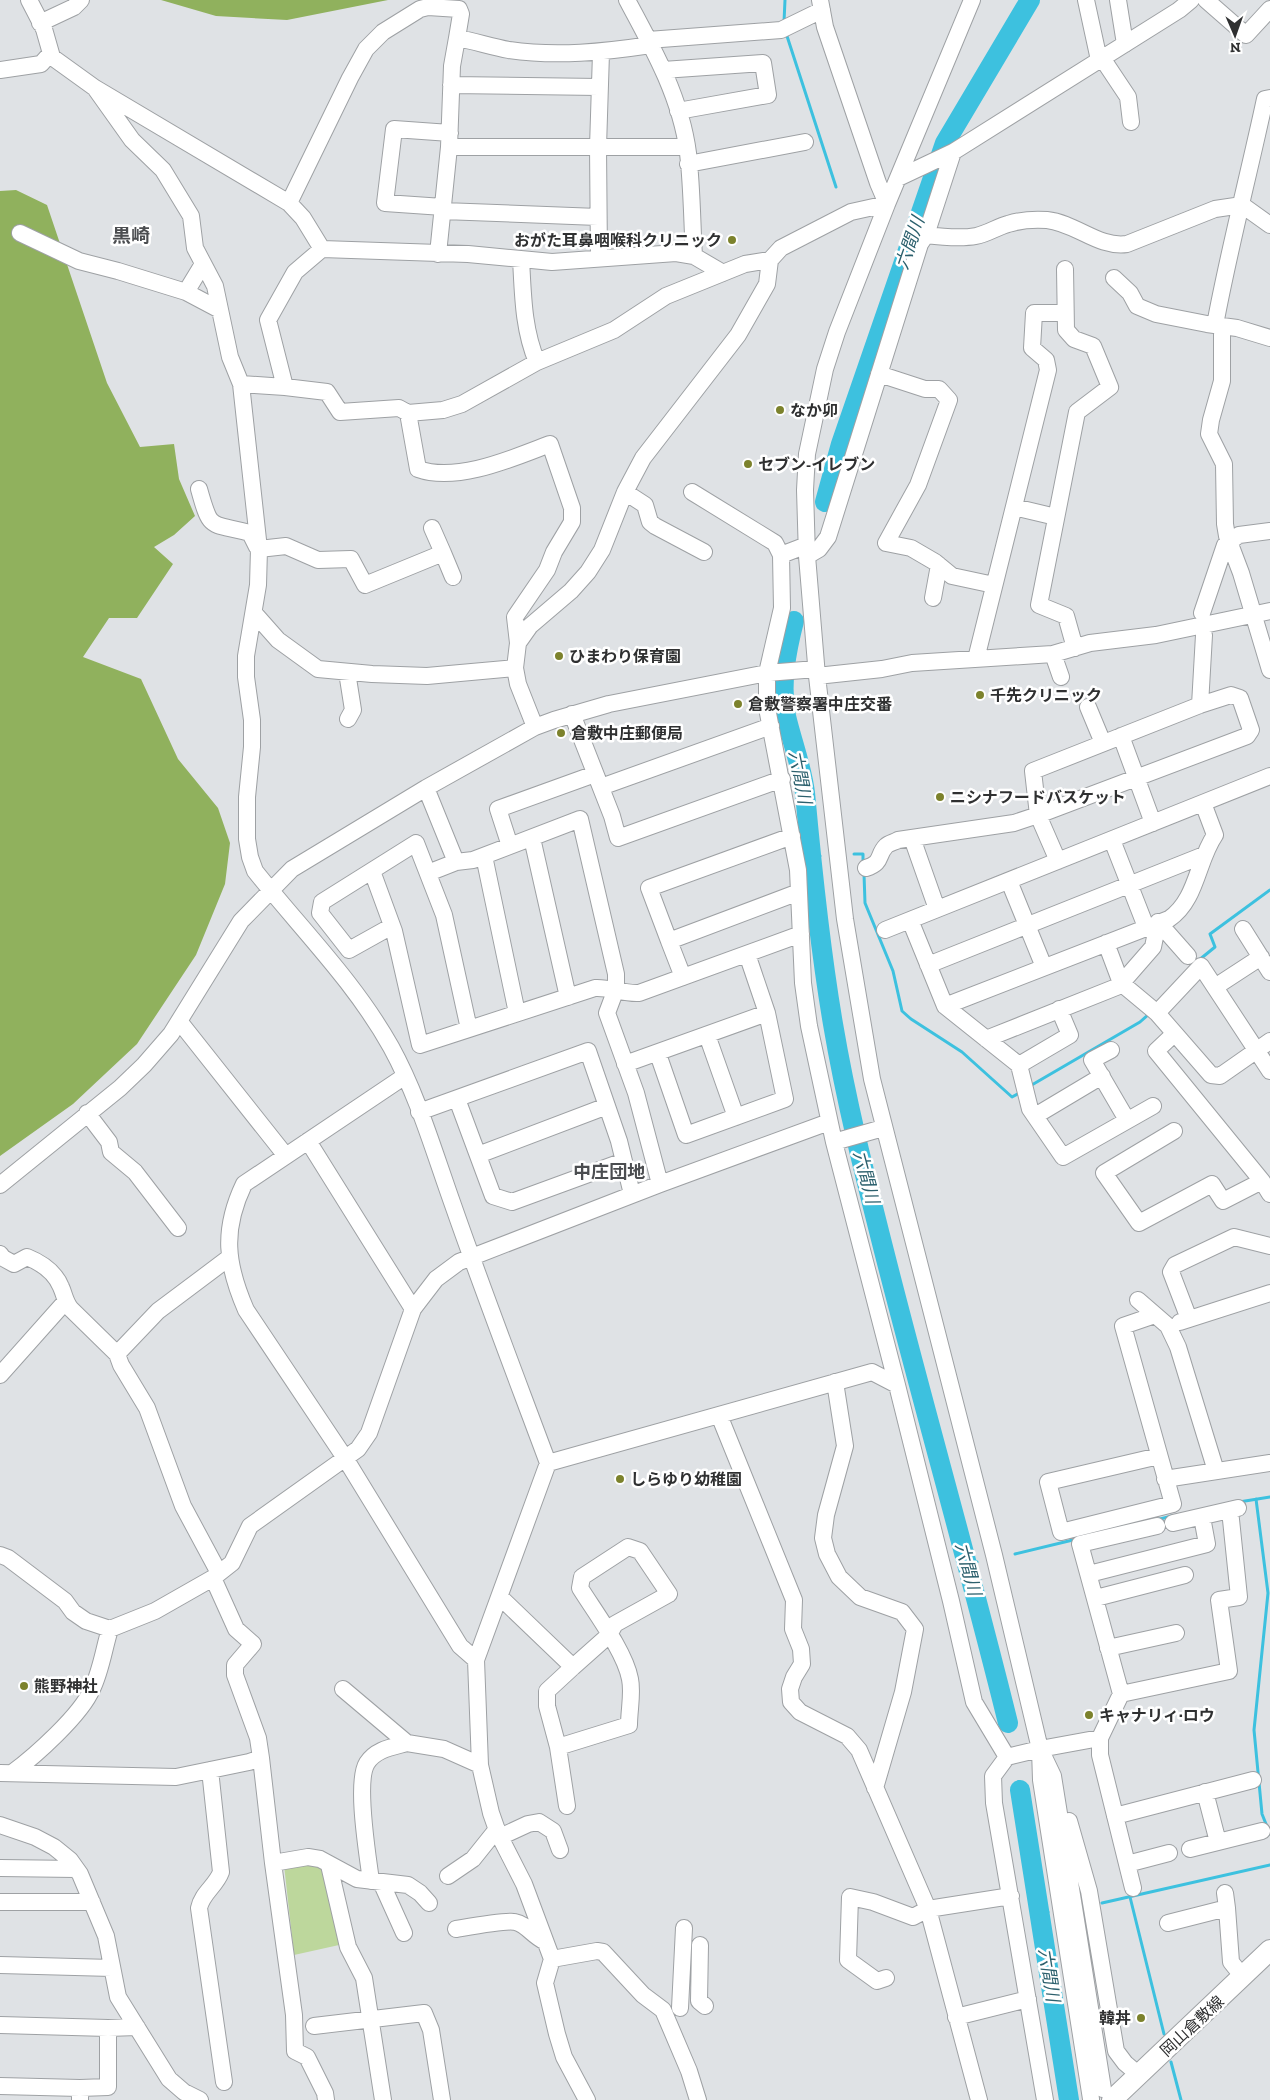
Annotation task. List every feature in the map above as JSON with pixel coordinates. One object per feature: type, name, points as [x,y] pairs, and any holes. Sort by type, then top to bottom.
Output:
[{"type":"main road","name":"岡山倉敷線","points":[[1102,2096],[1140,2075],[1270,1950]]},
{"type":"street","points":[[29,0],[44,30],[50,54],[95,88],[195,145],[289,203],[303,218],[322,249]]},
{"type":"street","points":[[40,23],[74,7],[81,0]]},
{"type":"street","points":[[627,0],[663,70],[678,111],[688,164],[694,256]]},
{"type":"street","points":[[972,0],[887,204],[837,332],[825,369],[814,415],[807,454],[805,490],[807,550],[816,672],[845,919],[865,1043],[883,1128],[992,1546],[1040,1748],[1053,1776],[1070,1823],[1089,1891],[1116,2052],[1125,2063],[1140,2075]]},
{"type":"street","points":[[1086,0],[1100,59],[1128,97],[1131,122]]},
{"type":"street","points":[[1118,0],[1125,44]]},
{"type":"street","points":[[1206,0],[1246,35],[1270,10]]},
{"type":"street","points":[[898,178],[950,153],[1125,44],[1182,3]]},
{"type":"street","points":[[457,38],[510,50],[550,53],[601,53],[650,42],[781,30],[821,5],[828,36],[878,184],[887,204]]},
{"type":"street","points":[[289,203],[366,49],[383,32],[420,9],[428,7],[459,9],[461,14],[452,66],[449,140],[438,254]]},
{"type":"street","points":[[598,258],[598,147],[601,53]]},
{"type":"street","points":[[0,70],[40,64],[50,54]]},
{"type":"street","points":[[663,70],[763,63],[768,95],[678,111]]},
{"type":"street","points":[[451,85],[600,87]]},
{"type":"street","points":[[95,88],[132,140],[163,170],[191,216],[195,248],[215,286],[230,358],[241,384],[258,549],[258,585],[255,614],[246,656],[246,677],[252,720],[252,747],[247,797],[247,839],[250,858],[255,871],[331,960],[365,1005],[391,1047],[419,1112],[548,1463],[476,1660],[480,1765],[491,1813],[498,1833],[524,1884],[552,1959],[545,1983],[557,2034],[564,2057],[587,2100]]},
{"type":"street","points":[[1270,98],[1265,99],[1242,205],[1227,259],[1219,325],[1222,381],[1209,434],[1224,464],[1225,524],[1229,541],[1262,612],[1270,670]]},
{"type":"street","points":[[598,217],[443,209],[385,203],[394,128],[449,140],[598,147],[686,147]]},
{"type":"street","points":[[688,164],[805,142]]},
{"type":"street","points":[[781,555],[819,549],[828,538],[920,244],[926,235],[950,153]]},
{"type":"street","points":[[518,644],[530,626],[571,591],[588,572],[602,550],[625,492],[643,458],[738,335],[767,284],[770,260],[781,248],[851,212],[887,204]]},
{"type":"street","points":[[926,235],[950,238],[978,236],[1008,224],[1027,220],[1048,220],[1082,230],[1114,245],[1127,244],[1215,209],[1242,205],[1270,225]]},
{"type":"street","points":[[20,233],[79,260],[186,292],[220,310]]},
{"type":"street","points":[[285,387],[268,320],[295,272],[322,249],[468,254],[552,262],[676,253],[694,256],[722,273]]},
{"type":"street","points":[[521,259],[527,331],[530,345],[538,362]]},
{"type":"street","points":[[241,384],[327,392],[340,412],[399,408],[408,413],[443,410],[462,404],[538,362],[614,330],[666,296],[745,264],[770,260]]},
{"type":"street","points":[[186,292],[203,264]]},
{"type":"street","points":[[1065,269],[1066,330],[1074,339],[1093,346],[1110,387],[1077,412],[1039,605],[1066,616],[1075,648]]},
{"type":"street","points":[[1114,278],[1130,293],[1138,306],[1156,314],[1237,328],[1270,338]]},
{"type":"street","points":[[976,659],[1048,370],[1046,360],[1032,348],[1034,313],[1065,312]]},
{"type":"street","points":[[879,374],[925,389],[939,390],[949,400],[918,485],[886,544],[910,548],[939,565],[952,576],[994,585]]},
{"type":"street","points":[[408,413],[418,469],[429,473],[477,470],[550,444],[572,508],[572,522],[554,552],[547,570],[515,617],[518,644],[515,668],[518,684],[535,727]]},
{"type":"street","points":[[199,489],[207,518],[216,526],[250,533],[258,549]]},
{"type":"street","points":[[625,492],[645,504],[650,522],[655,526],[704,552]]},
{"type":"street","points":[[692,492],[775,543],[781,555],[782,608],[770,673],[768,708],[798,870],[802,983],[808,1017],[829,1122],[839,1141],[974,1702],[1007,1757]]},
{"type":"street","points":[[1014,506],[1056,516]]},
{"type":"street","points":[[432,528],[453,577]]},
{"type":"street","points":[[1202,613],[1225,545],[1239,535],[1270,531]]},
{"type":"street","points":[[258,549],[286,546],[318,560],[351,559],[365,585],[443,553]]},
{"type":"street","points":[[933,598],[939,565]]},
{"type":"street","points":[[0,1185],[120,1088],[144,1065],[180,1021],[240,921],[292,869],[426,788],[535,727],[609,704],[770,673],[882,669],[912,663],[1053,654],[1090,643],[1156,634],[1262,612]]},
{"type":"street","points":[[255,614],[278,640],[318,669],[427,676],[515,668]]},
{"type":"street","points":[[1200,705],[1204,635]]},
{"type":"street","points":[[1053,654],[1061,677]]},
{"type":"street","points":[[347,672],[353,710],[348,719]]},
{"type":"street","points":[[866,868],[872,866],[880,859],[886,846],[898,840],[1014,823],[1038,815],[1247,736],[1251,730],[1240,698],[1231,695],[1200,705],[1033,771],[1038,815],[1058,861]]},
{"type":"street","points":[[1088,707],[1103,743]]},
{"type":"street","points":[[572,714],[612,816],[618,838],[782,779]]},
{"type":"street","points":[[510,846],[498,809],[598,781],[771,726]]},
{"type":"street","points":[[1121,736],[1153,823]]},
{"type":"street","points":[[885,930],[1270,776]]},
{"type":"street","points":[[426,788],[456,862]]},
{"type":"street","points":[[945,1006],[1169,919],[1178,912],[1191,891],[1204,855],[1215,835],[1203,803]]},
{"type":"street","points":[[428,873],[456,862],[473,860],[580,819],[616,974],[616,989],[607,1014],[636,1093],[660,1184]]},
{"type":"street","points":[[683,977],[649,888],[792,836]]},
{"type":"street","points":[[532,838],[568,997]]},
{"type":"street","points":[[912,838],[937,909]]},
{"type":"street","points":[[1112,840],[1129,885],[1152,925],[1188,956]]},
{"type":"street","points":[[392,926],[349,950],[320,913],[322,902],[416,843],[444,915],[469,1029]]},
{"type":"street","points":[[928,965],[1204,855]]},
{"type":"street","points":[[484,856],[517,1013]]},
{"type":"street","points":[[372,871],[392,926],[420,1045],[595,988],[608,987],[631,994],[639,993],[800,934]]},
{"type":"street","points":[[1008,881],[1044,967]]},
{"type":"street","points":[[668,941],[799,892]]},
{"type":"street","points":[[910,920],[945,1006],[1019,1064],[1030,1109],[1063,1157],[1153,1106]]},
{"type":"street","points":[[986,1039],[1119,986],[1154,947],[1152,925]]},
{"type":"street","points":[[1243,930],[1270,972]]},
{"type":"street","points":[[1106,943],[1121,982],[1154,1010],[1210,1074],[1220,1076],[1263,1045]]},
{"type":"street","points":[[658,1054],[686,1135],[785,1099],[767,1012],[747,954]]},
{"type":"street","points":[[1215,987],[1260,957]]},
{"type":"street","points":[[1154,1010],[1201,966],[1215,987],[1263,1045],[1270,1071]]},
{"type":"street","points":[[1019,1064],[1070,1035],[1059,1009]]},
{"type":"street","points":[[625,1064],[658,1054],[767,1012]]},
{"type":"street","points":[[180,1021],[286,1156]]},
{"type":"street","points":[[1174,1034],[1156,1051],[1266,1187],[1223,1201],[1212,1184],[1138,1223],[1104,1173],[1174,1131]]},
{"type":"street","points":[[707,1035],[736,1117]]},
{"type":"street","points":[[1111,1050],[1092,1060],[1127,1120]]},
{"type":"street","points":[[419,1112],[588,1051],[608,1106],[632,1194]]},
{"type":"street","points":[[405,1076],[244,1184],[234,1205],[229,1232],[230,1257],[235,1284],[246,1310],[345,1458],[460,1646],[476,1660]]},
{"type":"street","points":[[1035,1116],[1102,1076]]},
{"type":"street","points":[[457,1099],[493,1196],[512,1202],[624,1161]]},
{"type":"street","points":[[478,1155],[608,1106]]},
{"type":"street","points":[[87,1113],[109,1142],[111,1152],[135,1172],[178,1228]]},
{"type":"street","points":[[0,1555],[8,1558],[65,1601],[73,1612],[86,1621],[110,1629],[154,1611],[216,1576],[232,1563],[250,1526],[358,1449],[370,1433],[413,1309],[436,1279],[459,1262],[632,1194],[829,1122]]},
{"type":"street","points":[[839,1141],[883,1128]]},
{"type":"street","points":[[308,1141],[413,1309]]},
{"type":"street","points":[[1189,1320],[1171,1272],[1175,1265],[1234,1237],[1270,1246]]},
{"type":"street","points":[[0,1254],[3,1258],[14,1264],[27,1256],[41,1263],[55,1277],[62,1288],[65,1302],[118,1354],[121,1366],[147,1408],[183,1506],[216,1576],[236,1629],[253,1644],[235,1665],[235,1675],[258,1738],[294,2015],[295,2051],[307,2057],[325,2093],[326,2100]]},
{"type":"street","points":[[118,1354],[158,1312],[230,1257]]},
{"type":"street","points":[[1168,1326],[1270,1293]]},
{"type":"street","points":[[1138,1300],[1168,1326],[1178,1347],[1216,1471]]},
{"type":"street","points":[[0,1375],[65,1302]]},
{"type":"street","points":[[1155,1315],[1123,1326],[1173,1504],[1061,1532],[1048,1482],[1159,1456]]},
{"type":"street","points":[[872,1372],[886,1340]]},
{"type":"street","points":[[548,1463],[872,1372],[897,1385]]},
{"type":"street","points":[[835,1382],[845,1446],[826,1515],[823,1538],[827,1554],[839,1578],[860,1597],[902,1612],[915,1629],[903,1692],[875,1788]]},
{"type":"street","points":[[719,1414],[794,1600],[793,1629],[801,1650],[802,1664],[794,1677],[790,1689],[791,1702],[800,1712],[847,1736],[859,1750],[928,1909],[979,2100]]},
{"type":"street","points":[[1165,1479],[1270,1463]]},
{"type":"street","points":[[1121,1694],[1229,1671],[1219,1600],[1239,1597],[1234,1509],[1080,1544],[1121,1694],[1100,1738],[1100,1755],[1133,1888]]},
{"type":"street","points":[[1089,1574],[1207,1544],[1202,1516]]},
{"type":"street","points":[[558,1747],[629,1725],[630,1680],[626,1664],[609,1635],[580,1588],[582,1577],[628,1547],[640,1551],[669,1594],[615,1624],[609,1635],[547,1691],[547,1706],[558,1747],[568,1806]]},
{"type":"street","points":[[1096,1598],[1185,1575]]},
{"type":"street","points":[[500,1598],[573,1668]]},
{"type":"street","points":[[6,1773],[50,1741],[76,1712],[92,1690],[110,1629]]},
{"type":"street","points":[[1108,1648],[1176,1633]]},
{"type":"street","points":[[343,1689],[407,1743]]},
{"type":"street","points":[[1046,2100],[994,1803],[994,1776],[1007,1757],[1040,1748],[1100,1738]]},
{"type":"street","points":[[404,1932],[376,1882],[364,1816],[363,1784],[366,1764],[379,1751],[407,1743],[444,1749],[480,1765]]},
{"type":"street","points":[[1040,1748],[1041,1780],[1102,2096]]},
{"type":"street","points":[[6,1773],[176,1777],[261,1758]]},
{"type":"street","points":[[210,1770],[221,1872],[219,1878],[205,1894],[199,1908],[224,2082]]},
{"type":"street","points":[[1053,1776],[1102,2096]]},
{"type":"street","points":[[1115,1816],[1253,1780]]},
{"type":"street","points":[[1205,1792],[1218,1842]]},
{"type":"street","points":[[448,1876],[474,1859],[498,1833],[528,1824],[539,1822],[553,1831],[560,1850]]},
{"type":"street","points":[[0,1825],[35,1837],[54,1847],[70,1860],[92,1902],[106,1936],[118,1998],[138,2027],[169,2080],[184,2092],[200,2100]]},
{"type":"street","points":[[1190,1849],[1262,1831]]},
{"type":"street","points":[[1127,1864],[1169,1853]]},
{"type":"street","points":[[273,1863],[308,1857],[320,1859],[357,1879],[408,1884],[429,1903]]},
{"type":"street","points":[[330,1865],[348,1946],[364,1978],[383,2100]]},
{"type":"street","points":[[0,1868],[76,1869]]},
{"type":"street","points":[[886,1978],[877,1981],[848,1960],[850,1897],[872,1902],[913,1917],[928,1909],[1011,1896]]},
{"type":"street","points":[[1168,1923],[1226,1900],[1231,1962],[1243,1977]]},
{"type":"street","points":[[0,1902],[92,1902]]},
{"type":"street","points":[[456,1929],[514,1922],[526,1928],[536,1938],[544,1941]]},
{"type":"street","points":[[680,2008],[684,1928]]},
{"type":"street","points":[[663,2010],[708,2005],[699,2001],[700,1945]]},
{"type":"street","points":[[552,1959],[597,1951],[603,1952],[643,1995],[663,2010],[689,2071],[698,2100]]},
{"type":"street","points":[[0,1965],[112,1968]]},
{"type":"street","points":[[956,2017],[1028,1999]]},
{"type":"street","points":[[314,2026],[424,2012],[431,2030],[442,2100]]},
{"type":"street","points":[[0,2026],[138,2027]]},
{"type":"street","points":[[0,2086],[80,2094],[108,2087],[108,2028]]},
{"type":"green space","points":[[161,0],[388,0],[287,20],[216,16]]},
{"type":"green space","points":[[16,190],[47,205],[107,383],[140,447],[174,444],[179,479],[195,516],[174,535],[154,547],[173,564],[137,618],[109,618],[83,657],[141,679],[178,759],[218,808],[230,843],[225,884],[196,955],[137,1044],[73,1104],[0,1156],[0,191]]},
{"type":"green space","points":[[308,1859],[328,1865],[348,1943],[294,1955],[284,1865]]},
{"type":"waterway","points":[[784,22],[785,0]]},
{"type":"waterway","name":"六間川","points":[[825,502],[841,444],[945,143],[1030,0]]},
{"type":"waterway","points":[[786,33],[836,187]]},
{"type":"waterway","name":"六間川","points":[[794,621],[785,668],[784,704],[804,783],[820,938],[838,1053],[856,1138],[884,1251],[1008,1723]]},
{"type":"waterway","points":[[854,854],[863,854],[863,862]]},
{"type":"waterway","points":[[810,857],[820,856]]},
{"type":"waterway","points":[[864,874],[865,903],[893,971],[902,1011],[911,1019],[962,1052],[1012,1097],[1021,1092]]},
{"type":"waterway","points":[[1199,960],[1215,947],[1210,934],[1270,890]]},
{"type":"waterway","points":[[1030,1086],[1140,1022],[1149,1014]]},
{"type":"waterway","points":[[1239,1502],[1270,1497]]},
{"type":"waterway","points":[[1256,1499],[1268,1593],[1254,1730],[1262,1814],[1270,1834]]},
{"type":"waterway","points":[[1156,1520],[1172,1516]]},
{"type":"waterway","points":[[1015,1554],[1077,1539]]},
{"type":"waterway","points":[[968,1564],[977,1562]]},
{"type":"waterway","name":"六間川","points":[[1020,1790],[1069,2100]]},
{"type":"waterway","points":[[1102,1903],[1270,1865]]},
{"type":"waterway","points":[[1130,1897],[1164,2034]]},
{"type":"waterway","points":[[1039,1914],[1048,1912]]},
{"type":"waterway","points":[[1171,2062],[1181,2100]]},
{"type":"place","name":"おがた耳鼻咽喉科クリニック","points":[[732,240]]},
{"type":"place","name":"なか卯","points":[[780,410]]},
{"type":"place","name":"セブン-イレブン","points":[[748,464]]},
{"type":"place","name":"ひまわり保育園","points":[[559,656]]},
{"type":"place","name":"千先クリニック","points":[[980,695]]},
{"type":"place","name":"倉敷警察署中庄交番","points":[[738,704]]},
{"type":"place","name":"倉敷中庄郵便局","points":[[561,733]]},
{"type":"place","name":"ニシナフードバスケット","points":[[940,797]]},
{"type":"place","name":"しらゆり幼稚園","points":[[620,1479]]},
{"type":"place","name":"熊野神社","points":[[24,1686]]},
{"type":"place","name":"キャナリィ·ロウ","points":[[1089,1715]]},
{"type":"place","name":"韓丼","points":[[1141,2018]]},
{"type":"district","name":"黒崎","points":[[131,235]]},
{"type":"district","name":"中庄団地","points":[[609,1172]]}]
